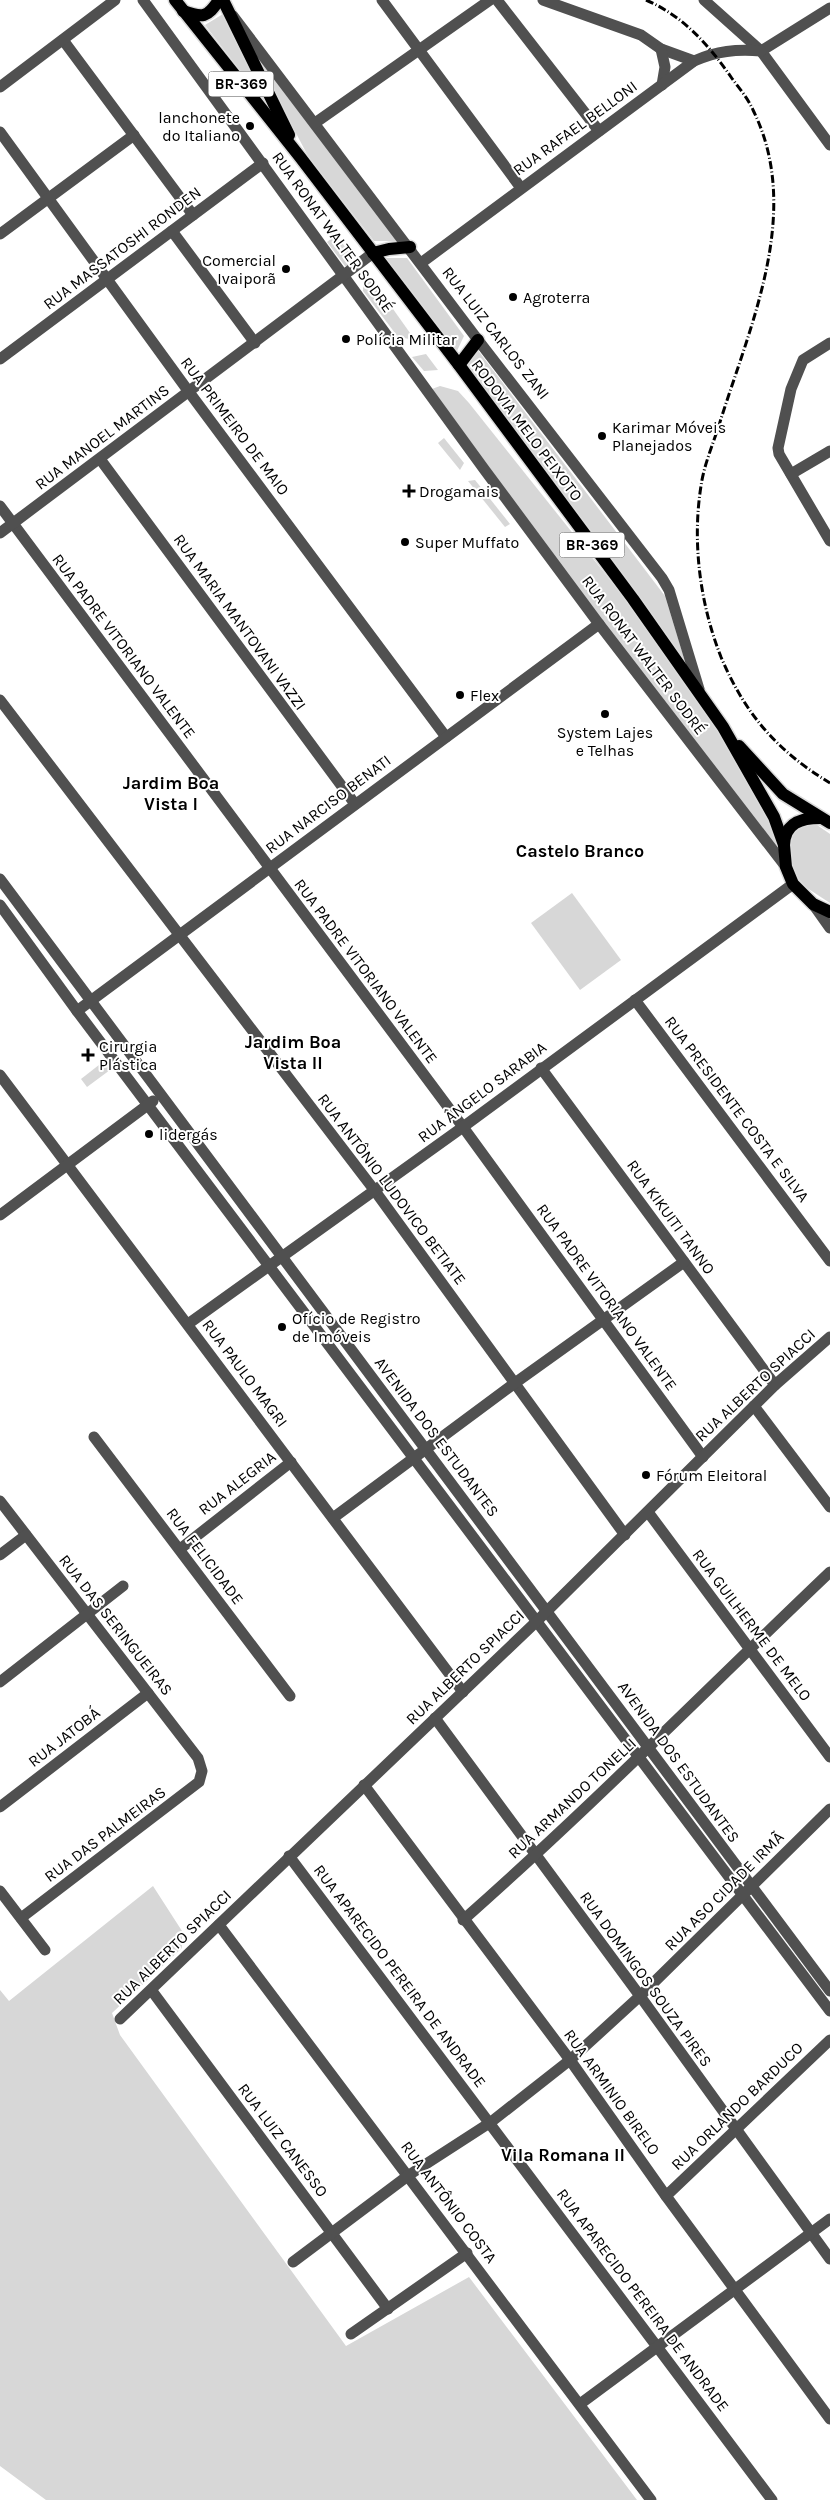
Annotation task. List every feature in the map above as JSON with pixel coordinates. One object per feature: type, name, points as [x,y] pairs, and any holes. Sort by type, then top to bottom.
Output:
[{"type":"main road","name":"RODOVIA MELO PEIXOTO","points":[[175,0],[300,158],[459,365],[633,599],[723,727],[783,794],[825,821]]},
{"type":"main road","points":[[183,11],[199,16],[211,12],[219,0]]},
{"type":"main road","name":"RODOVIA MELO PEIXOTO","points":[[226,5],[300,158]]},
{"type":"main road","points":[[372,253],[389,248],[410,247]]},
{"type":"main road","points":[[459,365],[478,340]]},
{"type":"main road","name":"RODOVIA MELO PEIXOTO","points":[[723,727],[774,817],[784,845],[786,866],[793,884],[812,904],[830,912]]},
{"type":"main road","points":[[784,845],[785,835],[796,821],[808,818],[825,821]]},
{"type":"street","points":[[0,87],[115,0]]},
{"type":"street","name":"RUA RONAT WALTER SODRÉ","points":[[143,0],[599,624],[786,866]]},
{"type":"street","points":[[382,0],[521,188]]},
{"type":"street","points":[[316,123],[490,0]]},
{"type":"street","points":[[498,0],[599,130]]},
{"type":"street","points":[[543,0],[640,35],[660,49],[694,61]]},
{"type":"street","points":[[704,0],[761,51],[830,145]]},
{"type":"street","name":"RUA LUIZ CARLOS ZANI","points":[[226,5],[410,247],[478,340],[662,578],[669,590],[700,696]]},
{"type":"street","points":[[761,51],[830,8]]},
{"type":"street","points":[[727,50],[735,28]]},
{"type":"street","points":[[63,40],[194,215]]},
{"type":"street","points":[[660,49],[665,67],[662,85]]},
{"type":"street","name":"RUA RAFAEL BELLONI","points":[[421,262],[694,61],[714,52],[727,50],[761,51]]},
{"type":"street","name":"RUA PRIMEIRO DE MAIO","points":[[0,132],[189,392],[446,737]]},
{"type":"street","points":[[0,234],[134,135]]},
{"type":"street","name":"RUA MASSATOSHI RONDEN","points":[[0,359],[263,163]]},
{"type":"street","points":[[172,231],[255,342]]},
{"type":"street","name":"RUA MANOEL MARTINS","points":[[0,533],[344,276],[372,253]]},
{"type":"street","points":[[830,343],[803,360],[791,389],[778,448],[830,541]]},
{"type":"street","points":[[791,474],[830,451]]},
{"type":"street","name":"RUA MARIA MANTOVANI VAZZI","points":[[100,459],[355,804]]},
{"type":"street","name":"RUA PADRE VITORIANO VALENTE","points":[[0,506],[463,1127],[703,1457]]},
{"type":"street","name":"RUA NARCISO BENATI","points":[[77,1011],[599,624]]},
{"type":"street","name":"RUA ANTÔNIO LUDOVICO BETIATE","points":[[0,700],[375,1191],[625,1535]]},
{"type":"street","name":"AVENIDA DOS ESTUDANTES","points":[[0,879],[280,1257],[548,1609],[751,1886],[830,1990]]},
{"type":"street","name":"RUA ÂNGELO SARABIA","points":[[188,1324],[463,1127],[793,884]]},
{"type":"street","points":[[812,904],[830,928]]},
{"type":"street","name":"AVENIDA DOS ESTUDANTES","points":[[0,905],[77,1011],[830,2011]]},
{"type":"street","name":"RUA PRESIDENTE COSTA E SILVA","points":[[635,1000],[830,1261]]},
{"type":"street","name":"RUA KIKUITI TANNO","points":[[541,1068],[775,1385]]},
{"type":"street","name":"RUA PAULO MAGRI","points":[[0,1074],[463,1692]]},
{"type":"street","points":[[0,1215],[160,1096]]},
{"type":"street","points":[[333,1518],[515,1383],[684,1262]]},
{"type":"street","name":"RUA ALBERTO SPIACCI","points":[[120,2019],[152,1991],[290,1856],[537,1621],[775,1385],[830,1337]]},
{"type":"street","points":[[754,1406],[830,1507]]},
{"type":"street","name":"RUA FELICIDADE","points":[[94,1437],[290,1696]]},
{"type":"street","name":"RUA ALEGRIA","points":[[180,1549],[291,1462]]},
{"type":"street","name":"RUA DAS SERINGUEIRAS","points":[[0,1501],[198,1758],[202,1771]]},
{"type":"street","name":"RUA GUILHERME DE MELO","points":[[648,1512],[830,1757]]},
{"type":"street","points":[[0,1555],[26,1535]]},
{"type":"street","name":"RUA ARMANDO TONELLI","points":[[463,1920],[536,1856],[830,1572]]},
{"type":"street","points":[[0,1682],[123,1586]]},
{"type":"street","name":"RUA JATOBÁ","points":[[0,1807],[148,1693]]},
{"type":"street","name":"RUA DOMINGOS SOUZA PIRES","points":[[435,1718],[640,1996],[830,2259]]},
{"type":"street","name":"RUA DAS PALMEIRAS","points":[[21,1918],[199,1782],[202,1771]]},
{"type":"street","name":"RUA ARMINIO BIRELO","points":[[364,1785],[463,1920],[570,2060],[666,2196],[735,2289],[826,2403],[830,2419]]},
{"type":"street","name":"RUA ASO CIDADE IRMÃ","points":[[570,2060],[640,1996],[830,1809]]},
{"type":"street","name":"RUA APARECIDO PEREIRA DE ANDRADE","points":[[290,1856],[491,2122],[772,2500]]},
{"type":"street","points":[[0,1891],[45,1950]]},
{"type":"street","name":"RUA ANTÔNIO COSTA","points":[[219,1925],[409,2175],[651,2500]]},
{"type":"street","name":"RUA LUIZ CANESSO","points":[[152,1991],[388,2309]]},
{"type":"street","name":"RUA ORLANDO BARDUCO","points":[[666,2196],[830,2040]]},
{"type":"street","points":[[293,2262],[409,2175],[491,2122],[570,2060]]},
{"type":"street","points":[[580,2404],[659,2348],[830,2219]]},
{"type":"street","points":[[351,2334],[466,2252]]},
{"type":"shaded area","points":[[223,14],[272,112],[205,25]]},
{"type":"shaded area","points":[[252,49],[397,241],[374,241],[309,158]]},
{"type":"shaded area","points":[[336,235],[356,261],[351,266],[345,266],[327,242]]},
{"type":"shaded area","points":[[383,258],[407,258],[464,336],[456,353]]},
{"type":"shaded area","points":[[371,278],[415,340],[398,337],[363,291],[363,285]]},
{"type":"shaded area","points":[[477,349],[665,596],[689,674],[466,367]]},
{"type":"shaded area","points":[[426,354],[438,370],[424,371],[412,357]]},
{"type":"shaded area","points":[[440,386],[458,391],[469,403],[618,590],[723,727],[770,815],[793,884],[432,389]]},
{"type":"shaded area","points":[[444,438],[464,463],[460,470],[438,443]]},
{"type":"shaded area","points":[[475,480],[510,524],[505,527],[468,481]]},
{"type":"shaded area","points":[[809,823],[817,825],[830,834],[830,903],[807,888],[794,874],[791,866],[790,831]]},
{"type":"shaded area","points":[[572,893],[621,960],[580,990],[531,923]]},
{"type":"shaded area","points":[[104,1061],[110,1070],[87,1087],[81,1079]]},
{"type":"shaded area","points":[[153,1886],[182,1931],[182,1948],[112,2013],[120,2035],[346,2346],[469,2277],[637,2500],[46,2500],[0,2466],[0,1990],[9,2001]]},
{"type":"railway","points":[[646,0],[672,14],[694,32],[713,53],[748,101],[767,148],[773,187],[773,227],[767,267],[745,346],[702,478],[697,529],[700,573],[703,594],[714,637],[730,677],[741,696],[752,713],[779,744],[794,758],[830,783]]},
{"type":"place","name":"lanchonete do Italiano","points":[[250,126]]},
{"type":"place","name":"Comercial Ivaiporã","points":[[286,269]]},
{"type":"place","name":"Agroterra","points":[[513,297]]},
{"type":"place","name":"Polícia Militar","points":[[346,339]]},
{"type":"place","name":"Karimar Móveis Planejados","points":[[602,436]]},
{"type":"place","name":"Drogamais","points":[[409,491]]},
{"type":"place","name":"Super Muffato","points":[[405,542]]},
{"type":"place","name":"Flex","points":[[460,695]]},
{"type":"place","name":"System Lajes e Telhas","points":[[605,714]]},
{"type":"place","name":"Cirurgia Plástica","points":[[88,1055]]},
{"type":"place","name":"lidergás","points":[[149,1134]]},
{"type":"place","name":"Ofício de Registro de Imóveis","points":[[282,1327]]},
{"type":"place","name":"Fórum Eleitoral","points":[[646,1475]]},
{"type":"district","name":"Jardim Boa Vista I","points":[[171,793]]},
{"type":"district","name":"Castelo Branco","points":[[580,851]]},
{"type":"district","name":"Jardim Boa Vista II","points":[[293,1052]]},
{"type":"district","name":"Vila Romana II","points":[[563,2155]]}]
